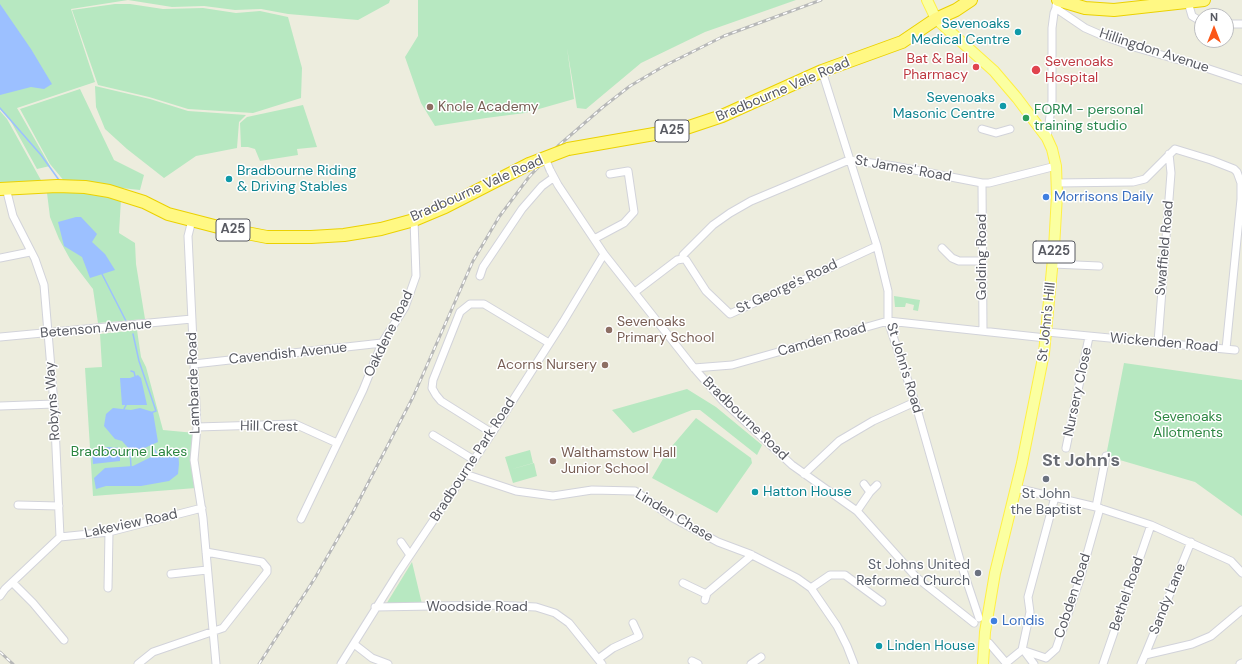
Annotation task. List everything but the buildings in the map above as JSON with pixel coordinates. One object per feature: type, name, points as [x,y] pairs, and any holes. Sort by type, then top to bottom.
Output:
[{"type":"highway","name":"A25","points":[[936,19],[956,10],[971,0]]},
{"type":"highway","points":[[1057,3],[1100,10],[1123,10],[1154,3],[1204,0]]},
{"type":"highway","name":"Bradbourne Vale Road","points":[[3,188],[57,186],[85,187],[109,191],[144,202],[168,214],[267,237],[344,235],[381,229],[414,220],[445,207],[529,164],[568,150],[683,129],[739,110],[822,71],[902,42],[936,19]]},
{"type":"main road","name":"A225","points":[[927,0],[936,19]]},
{"type":"main road","name":"St John's Hill","points":[[936,19],[994,71],[1017,98],[1047,138],[1052,149],[1056,166],[1057,183],[1053,264],[1047,335],[1038,390],[1016,488],[995,573],[980,620],[985,636]]},
{"type":"main road","name":"A225","points":[[983,664],[985,636]]},
{"type":"street","points":[[1188,2],[1192,16],[1194,17]]},
{"type":"street","points":[[1047,138],[1051,111],[1052,28],[1057,3]]},
{"type":"street","name":"Hillingdon Avenue","points":[[1057,3],[1085,28],[1101,35],[1134,47],[1242,80]]},
{"type":"street","name":"St John's Road","points":[[822,71],[877,246],[888,291],[888,321],[915,402],[962,567],[980,620]]},
{"type":"street","points":[[982,129],[996,133],[1010,130]]},
{"type":"street","name":"Wickenden Road","points":[[1047,335],[1158,342],[1226,349],[1241,199],[1240,177],[1234,169],[1183,150],[1175,149],[1169,154]]},
{"type":"street","points":[[1057,183],[1133,182],[1145,180],[1169,154]]},
{"type":"street","name":"Swaffield Road","points":[[1158,342],[1171,173],[1169,154]]},
{"type":"street","name":"Bradbourne Road","points":[[545,158],[553,178],[604,254],[636,292],[694,368],[724,401],[763,439],[804,474],[857,511],[916,577],[980,620]]},
{"type":"street","name":"St James' Road","points":[[683,258],[683,256],[713,225],[730,213],[751,201],[849,160],[894,166],[982,183],[989,183],[1056,166]]},
{"type":"street","points":[[594,240],[624,223],[634,212],[628,170],[610,174]]},
{"type":"street","points":[[480,276],[483,268],[522,208],[542,186],[553,178]]},
{"type":"street","name":"Golding Road","points":[[982,183],[981,261],[983,331]]},
{"type":"street","name":"Robyns Way","points":[[3,188],[13,216],[30,252],[35,259],[44,285],[54,404],[60,537]]},
{"type":"street","name":"Lambarde Road","points":[[192,220],[188,236],[197,427],[194,460],[202,508],[216,664]]},
{"type":"street","name":"Oakdene Road","points":[[301,519],[363,390],[382,343],[405,307],[416,276],[414,220]]},
{"type":"street","name":"St George's Road","points":[[683,258],[706,291],[730,314],[877,246]]},
{"type":"street","points":[[942,248],[952,258],[959,261],[981,261]]},
{"type":"street","points":[[0,258],[30,252]]},
{"type":"street","name":"Bradbourne Park Road","points":[[341,664],[375,607],[466,474],[604,254]]},
{"type":"street","points":[[636,292],[677,260],[683,258]]},
{"type":"street","points":[[1053,264],[1100,266]]},
{"type":"street","points":[[492,433],[441,400],[432,388],[433,380],[460,312],[470,304],[484,304],[549,343]]},
{"type":"street","name":"Betenson Avenue","points":[[0,337],[48,334],[192,319]]},
{"type":"street","name":"Camden Road","points":[[694,368],[732,365],[888,321],[983,331],[1047,335]]},
{"type":"street","name":"Nursery Close","points":[[1066,448],[1089,337]]},
{"type":"street","name":"Cavendish Avenue","points":[[194,364],[322,351],[382,343]]},
{"type":"street","points":[[1226,349],[1235,350]]},
{"type":"street","points":[[804,474],[839,441],[873,421],[915,402]]},
{"type":"street","points":[[0,406],[54,404]]},
{"type":"street","name":"Hill Crest","points":[[197,427],[295,424],[337,442]]},
{"type":"street","points":[[433,435],[474,460]]},
{"type":"street","points":[[1098,508],[1106,456]]},
{"type":"street","name":"Linden Chase","points":[[466,474],[516,491],[553,496],[592,490],[635,491],[673,518],[718,542],[752,555],[797,578],[811,588],[837,626],[854,664]]},
{"type":"street","points":[[864,484],[870,492]]},
{"type":"street","points":[[857,511],[870,492],[877,486]]},
{"type":"street","points":[[1016,488],[1098,508],[1151,525],[1191,542],[1231,562],[1242,573]]},
{"type":"street","points":[[1034,664],[1024,651],[1030,612],[1028,597],[1055,497]]},
{"type":"street","points":[[18,504],[59,506]]},
{"type":"street","name":"Lakeview Road","points":[[60,537],[109,532],[202,508]]},
{"type":"street","name":"Cobden Road","points":[[1024,651],[1046,658],[1056,649],[1080,579],[1098,508]]},
{"type":"street","name":"Bethel Road","points":[[1102,664],[1151,525]]},
{"type":"street","points":[[108,588],[109,532]]},
{"type":"street","points":[[0,596],[3,587],[13,583],[60,537]]},
{"type":"street","points":[[401,542],[410,555]]},
{"type":"street","name":"Sandy Lane","points":[[1140,664],[1191,542]]},
{"type":"street","points":[[138,664],[153,652],[223,628],[266,572],[267,568],[265,564],[259,561],[206,552]]},
{"type":"street","points":[[683,583],[706,597],[752,555]]},
{"type":"street","points":[[170,574],[207,570]]},
{"type":"street","points":[[811,588],[830,575],[845,575],[882,602]]},
{"type":"street","points":[[13,583],[33,603],[64,640]]},
{"type":"street","name":"Woodside Road","points":[[375,607],[494,604],[536,607],[560,616],[569,623],[600,662]]},
{"type":"street","points":[[1145,655],[1192,644],[1211,636],[1242,610]]},
{"type":"street","points":[[600,662],[613,648],[639,636],[633,623]]},
{"type":"street","points":[[985,636],[1006,663],[1024,651]]},
{"type":"street","points":[[354,644],[372,658],[388,664]]},
{"type":"street","points":[[751,664],[761,657]]},
{"type":"green space","points":[[0,0],[128,0],[71,9],[95,82],[17,108],[50,166],[37,169],[9,118],[0,109]]},
{"type":"green space","points":[[128,0],[390,0],[389,3],[358,20],[288,14],[261,9],[235,10],[204,6],[172,7]]},
{"type":"green space","points":[[418,0],[796,0],[705,32],[641,63],[586,109],[577,108],[567,48],[574,99],[525,113],[435,126],[421,103],[405,57],[418,36]]},
{"type":"green space","points":[[115,4],[130,4],[163,9],[203,8],[236,13],[260,11],[288,17],[302,68],[301,98],[253,113],[188,109],[149,97],[98,85],[72,10]]},
{"type":"green space","points":[[95,86],[150,99],[188,111],[246,115],[239,122],[237,148],[196,156],[164,178],[127,149],[105,129],[96,107]]},
{"type":"green space","points":[[80,89],[114,160],[144,175],[140,190],[65,182],[50,164],[20,109]]},
{"type":"green space","points":[[303,105],[317,147],[297,149],[298,155],[260,161],[255,149],[241,147],[240,123],[247,117]]},
{"type":"green space","points":[[0,111],[7,119],[42,182],[0,185]]},
{"type":"green space","points":[[47,193],[108,193],[121,199],[119,233],[135,243],[136,264],[145,319],[98,323],[93,289],[70,259],[59,239],[50,217]]},
{"type":"green space","points":[[894,296],[920,300],[918,311],[913,310],[914,305],[906,303],[905,307],[895,307]]},
{"type":"green space","name":"Bradbourne Lakes","points":[[137,330],[141,357],[146,367],[163,430],[195,433],[196,488],[93,496],[85,368],[102,367],[100,334]]},
{"type":"green space","name":"Sevenoaks Allotments","points":[[1124,363],[1242,380],[1242,516],[1195,482],[1106,456]]},
{"type":"green space","points":[[687,389],[716,407],[762,445],[757,455],[700,410],[692,410],[633,433],[612,410]]},
{"type":"green space","points":[[696,418],[751,458],[752,463],[717,513],[652,478],[667,452]]},
{"type":"green space","points":[[530,450],[533,463],[509,470],[505,457]]},
{"type":"green space","points":[[534,463],[537,476],[513,483],[509,470]]},
{"type":"green space","points":[[412,562],[422,604],[385,606]]},
{"type":"water","points":[[0,4],[31,49],[52,84],[44,89],[31,87],[0,95]]},
{"type":"water","points":[[81,217],[97,234],[92,242],[105,254],[115,270],[90,278],[82,257],[64,246],[58,222]]},
{"type":"water","points":[[138,375],[141,378],[147,405],[122,405],[120,378],[130,378]]},
{"type":"water","points":[[113,408],[131,410],[140,408],[153,412],[158,442],[140,450],[130,450],[122,441],[115,439],[104,426],[106,414]]},
{"type":"water","points":[[108,447],[120,448],[120,461],[93,464],[92,450]]},
{"type":"water","points":[[178,449],[178,474],[169,481],[141,486],[106,486],[96,489],[94,478],[105,468],[133,466],[161,452]]},
{"type":"waterway","points":[[0,108],[41,155],[59,180]]},
{"type":"waterway","points":[[102,274],[126,321]]},
{"type":"waterway","points":[[133,334],[139,361],[156,411],[153,412]]},
{"type":"waterway","points":[[131,371],[134,372],[135,376]]},
{"type":"waterway","points":[[124,409],[126,405]]},
{"type":"waterway","points":[[152,446],[157,454]]},
{"type":"waterway","points":[[130,450],[131,467]]},
{"type":"railway","points":[[259,664],[315,578],[353,512],[413,397],[473,261],[499,217],[529,177],[558,146],[630,86],[664,66],[724,36],[821,0]]},
{"type":"railway","points":[[0,652],[13,664]]},
{"type":"place","name":"Sevenoaks Medical Centre","points":[[1018,32]]},
{"type":"place","name":"Bat & Ball Pharmacy","points":[[976,67]]},
{"type":"place","name":"Sevenoaks Hospital","points":[[1036,70]]},
{"type":"place","name":"Sevenoaks Masonic Centre","points":[[1003,106]]},
{"type":"place","name":"Knole Academy","points":[[430,107]]},
{"type":"place","name":"FORM - personal training studio","points":[[1026,118]]},
{"type":"place","name":"Bradbourne Riding & Driving Stables","points":[[229,179]]},
{"type":"place","name":"Morrisons Daily","points":[[1046,197]]},
{"type":"place","name":"Sevenoaks Primary School","points":[[609,330]]},
{"type":"place","name":"Acorns Nursery","points":[[605,365]]},
{"type":"place","name":"Walthamstow Hall Junior School","points":[[553,461]]},
{"type":"place","name":"St John the Baptist","points":[[1046,479]]},
{"type":"place","name":"Hatton House","points":[[755,492]]},
{"type":"place","name":"St Johns United Reformed Church","points":[[978,573]]},
{"type":"place","name":"Londis","points":[[994,621]]},
{"type":"place","name":"Linden House","points":[[879,646]]},
{"type":"district","name":"St John's","points":[[1081,461]]}]
